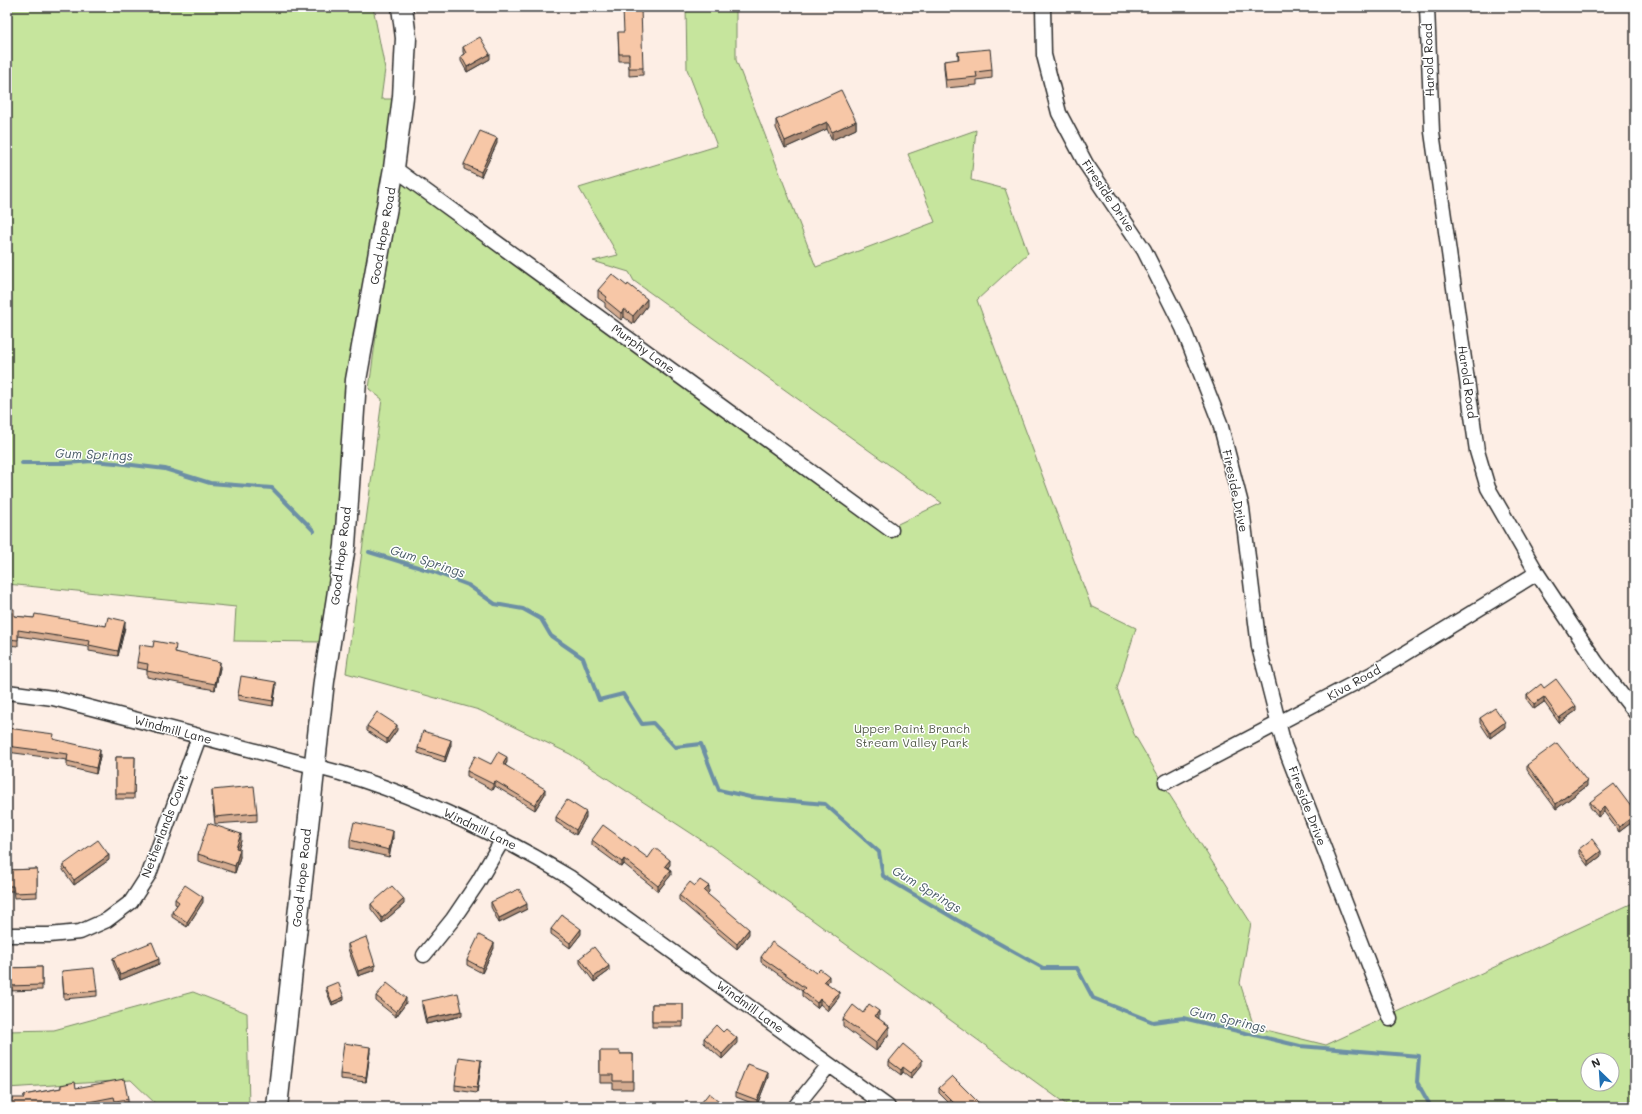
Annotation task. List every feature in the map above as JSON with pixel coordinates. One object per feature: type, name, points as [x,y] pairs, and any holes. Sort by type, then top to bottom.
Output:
[{"type":"street","name":"Good Hope Road","points":[[277,1107],[324,681],[345,546],[356,380],[394,168],[403,97],[406,45],[402,7]]},
{"type":"street","name":"Fireside Drive","points":[[1043,7],[1044,55],[1059,113],[1086,164],[1144,250],[1183,328],[1220,423],[1242,508],[1259,647],[1278,723],[1287,752],[1390,1019]]},
{"type":"street","name":"Harold Road","points":[[1427,7],[1432,132],[1477,451],[1488,488],[1536,573],[1596,662],[1635,712]]},
{"type":"street","name":"Murphy Lane","points":[[394,168],[891,530]]},
{"type":"street","name":"Kiva Road","points":[[1166,782],[1372,674],[1536,573]]},
{"type":"street","name":"Windmill Lane","points":[[7,692],[53,698],[315,768],[340,773],[382,786],[465,820],[503,839],[569,877],[888,1107]]},
{"type":"street","name":"Netherlands Court","points":[[7,935],[49,935],[80,932],[107,920],[131,902],[149,874],[199,737]]},
{"type":"street","points":[[424,955],[454,918],[478,882],[503,839]]},
{"type":"street","points":[[795,1107],[829,1065]]},
{"type":"green space","points":[[7,7],[373,7],[385,69],[381,99],[397,99],[324,642],[234,641],[236,607],[7,584]]},
{"type":"green space","name":"Upper Paint Branch Stream Valley Park","points":[[686,7],[736,7],[736,60],[816,267],[935,222],[908,154],[976,130],[971,180],[1005,189],[1028,253],[977,300],[1091,606],[1136,628],[1117,689],[1134,734],[1169,794],[1251,923],[1240,983],[1254,1027],[1326,1045],[1635,902],[1635,1107],[1070,1107],[712,847],[570,754],[479,710],[346,673],[382,399],[369,389],[397,178],[881,532],[942,503],[634,281],[629,272],[593,261],[618,255],[579,188],[717,146],[687,69]]},
{"type":"green space","points":[[193,992],[247,1013],[249,1107],[159,1107],[131,1080],[7,1088],[7,1031],[54,1030]]},
{"type":"building","points":[[641,9],[643,68],[629,68],[629,54],[619,54],[618,32],[624,32],[623,10]]},
{"type":"building","points":[[480,37],[490,54],[467,67],[461,56],[466,53],[463,47]]},
{"type":"building","points":[[990,49],[992,70],[976,72],[977,77],[946,80],[944,61],[959,59],[958,52]]},
{"type":"building","points":[[841,90],[856,121],[832,132],[827,122],[785,141],[776,120]]},
{"type":"building","points":[[480,131],[497,138],[481,172],[464,164]]},
{"type":"building","points":[[612,274],[647,299],[633,316],[624,309],[621,313],[605,300],[607,297],[598,290]]},
{"type":"building","points":[[7,608],[14,609],[14,616],[34,618],[35,614],[106,626],[108,617],[125,621],[118,651],[89,645],[90,641],[18,630],[18,640],[7,639]]},
{"type":"building","points":[[154,641],[176,645],[175,652],[220,662],[215,684],[147,671],[148,664],[137,662],[140,645],[153,647]]},
{"type":"building","points":[[241,676],[276,682],[273,701],[238,695]]},
{"type":"building","points":[[1556,679],[1576,706],[1559,718],[1544,697],[1534,704],[1527,695],[1541,684],[1544,688]]},
{"type":"building","points":[[1495,708],[1505,722],[1490,733],[1480,718]]},
{"type":"building","points":[[377,712],[397,725],[387,739],[367,726]]},
{"type":"building","points":[[7,728],[54,734],[53,739],[100,750],[96,768],[67,761],[68,754],[7,746]]},
{"type":"building","points":[[423,731],[451,740],[445,757],[418,748]]},
{"type":"building","points":[[1557,743],[1587,781],[1556,804],[1527,765]]},
{"type":"building","points":[[498,752],[507,757],[503,764],[545,789],[535,805],[495,781],[493,784],[467,771],[475,756],[491,764]]},
{"type":"building","points":[[116,757],[135,757],[134,794],[116,794]]},
{"type":"building","points":[[1614,784],[1635,812],[1635,815],[1619,827],[1604,807],[1598,812],[1590,802]]},
{"type":"building","points":[[254,786],[257,813],[215,817],[212,790]]},
{"type":"building","points":[[567,800],[586,812],[576,830],[556,817]]},
{"type":"building","points":[[354,822],[393,831],[389,850],[350,840]]},
{"type":"building","points":[[208,823],[241,834],[236,848],[240,849],[235,866],[198,854]]},
{"type":"building","points":[[603,825],[648,858],[655,848],[670,860],[665,866],[671,870],[658,886],[624,859],[622,862],[592,840]]},
{"type":"building","points":[[1592,839],[1601,851],[1588,861],[1579,849]]},
{"type":"building","points":[[98,840],[109,855],[74,880],[63,865]]},
{"type":"building","points":[[37,869],[37,892],[14,893],[13,886],[7,886],[7,870]]},
{"type":"building","points":[[700,880],[709,886],[704,891],[749,929],[737,944],[679,895],[690,882],[695,886]]},
{"type":"building","points":[[185,885],[203,897],[187,922],[172,912],[179,902],[175,899]]},
{"type":"building","points":[[392,886],[404,899],[382,918],[371,904]]},
{"type":"building","points":[[519,889],[527,904],[499,918],[491,902]]},
{"type":"building","points":[[562,915],[581,929],[570,943],[551,929]]},
{"type":"building","points":[[479,935],[494,943],[482,968],[467,960]]},
{"type":"building","points":[[366,937],[375,965],[358,971],[348,944]]},
{"type":"building","points":[[152,942],[159,959],[120,975],[113,958]]},
{"type":"building","points":[[772,942],[816,973],[820,969],[829,976],[824,981],[839,992],[828,1006],[820,999],[817,1003],[802,991],[805,988],[761,957]]},
{"type":"building","points":[[594,947],[609,966],[594,977],[580,958]]},
{"type":"building","points":[[42,967],[42,985],[7,986],[7,968]]},
{"type":"building","points":[[94,968],[97,991],[64,994],[62,971]]},
{"type":"building","points":[[338,982],[344,997],[332,1002],[326,987]]},
{"type":"building","points":[[387,983],[406,998],[396,1012],[376,996]]},
{"type":"building","points":[[458,993],[462,1011],[426,1019],[422,1001]]},
{"type":"building","points":[[652,1004],[683,1004],[683,1022],[652,1022]]},
{"type":"building","points":[[869,1004],[879,1011],[875,1016],[889,1026],[876,1043],[843,1019],[853,1005],[863,1013]]},
{"type":"building","points":[[716,1025],[723,1032],[726,1029],[737,1038],[722,1054],[704,1038]]},
{"type":"building","points":[[344,1043],[370,1047],[366,1077],[340,1074]]},
{"type":"building","points":[[903,1044],[922,1060],[911,1073],[903,1067],[901,1070],[889,1061]]},
{"type":"building","points":[[600,1051],[620,1051],[620,1054],[633,1054],[633,1081],[613,1081],[613,1075],[600,1075]]},
{"type":"building","points":[[459,1057],[481,1060],[477,1088],[455,1085]]},
{"type":"building","points":[[747,1064],[768,1072],[757,1100],[736,1092]]},
{"type":"building","points":[[952,1076],[983,1107],[958,1107],[939,1088]]},
{"type":"building","points":[[124,1079],[128,1099],[115,1101],[114,1097],[63,1107],[7,1107],[7,1098],[24,1098],[24,1095],[61,1088],[61,1085],[75,1082],[76,1088]]},
{"type":"building","points":[[709,1093],[724,1105],[723,1107],[698,1107]]},
{"type":"waterway","name":"Gum Springs","points":[[22,463],[67,463],[92,461],[116,463],[165,469],[210,483],[272,488],[314,531]]},
{"type":"waterway","name":"Gum Springs","points":[[369,552],[434,572],[468,585],[495,604],[523,609],[541,619],[551,636],[583,658],[599,700],[623,694],[642,724],[653,723],[675,747],[701,744],[719,790],[750,797],[825,804],[879,852],[883,876],[957,920],[1043,968],[1077,968],[1093,998],[1153,1022],[1183,1018],[1300,1046],[1419,1056],[1417,1082],[1431,1107]]}]
